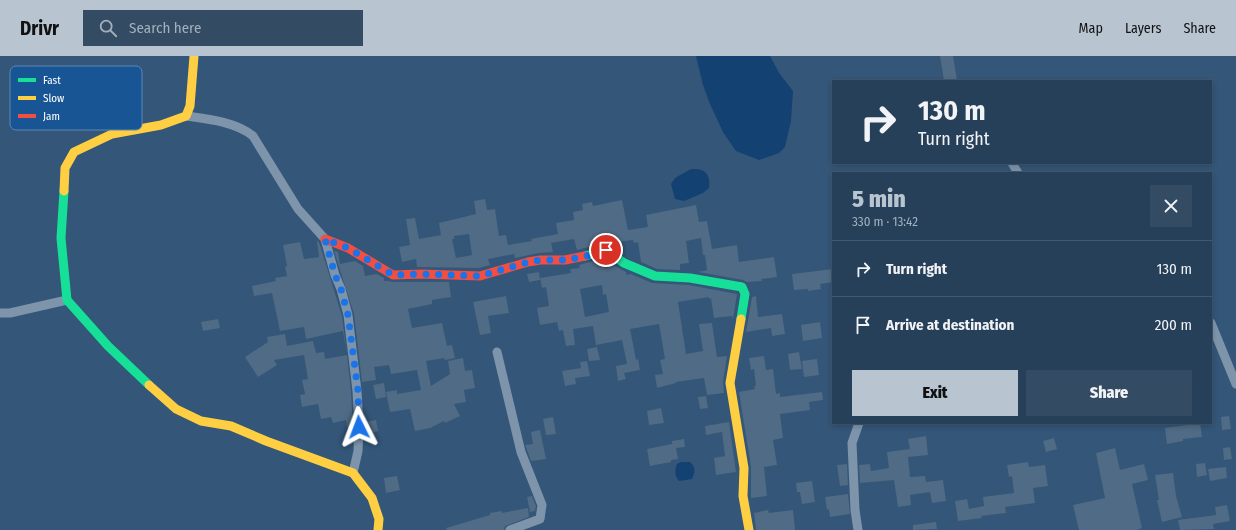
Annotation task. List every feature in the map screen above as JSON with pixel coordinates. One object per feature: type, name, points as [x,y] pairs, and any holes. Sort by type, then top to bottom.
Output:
[{"type":"street","points":[[186,116],[190,106],[194,56]]},
{"type":"street","points":[[142,128],[161,125],[186,116],[230,124],[246,130],[253,136],[298,209],[325,239],[348,315],[355,365],[359,427],[358,451],[353,474]]},
{"type":"street","points":[[130,130],[112,134],[74,152],[65,168],[61,238],[66,300],[108,346],[176,409],[201,421],[231,426],[353,474],[372,498],[379,519],[378,530]]},
{"type":"street","points":[[325,239],[348,248],[393,275],[422,274],[480,276],[528,262],[540,260],[565,260],[606,250],[624,263],[655,276],[690,278],[742,287],[745,294],[730,383],[744,468],[743,496],[749,530]]},
{"type":"street","points":[[0,313],[10,313],[66,300]]},
{"type":"street","points":[[1212,326],[1236,384]]},
{"type":"street","points":[[497,352],[521,452],[542,505],[540,519],[510,530]]},
{"type":"street","points":[[858,530],[855,510],[852,443],[859,424]]},
{"type":"water","points":[[696,56],[770,56],[779,73],[793,91],[791,121],[785,147],[779,153],[759,160],[736,151],[723,132],[710,104],[703,85]]},
{"type":"water","points":[[691,169],[700,169],[706,172],[709,179],[709,188],[703,193],[684,201],[675,199],[671,184],[675,178]]},
{"type":"water","points":[[681,462],[690,462],[693,466],[694,472],[692,479],[679,481],[677,479],[675,472],[677,464]]},
{"type":"building","points":[[940,56],[953,56],[957,80],[944,80]]},
{"type":"building","points":[[485,199],[487,210],[495,209],[499,236],[506,235],[508,245],[532,241],[531,239],[558,234],[556,223],[574,220],[573,212],[583,210],[582,204],[592,202],[593,206],[622,200],[628,230],[648,227],[646,215],[696,205],[699,222],[707,221],[712,249],[737,245],[739,262],[774,257],[777,277],[761,279],[762,281],[747,282],[698,272],[707,270],[701,238],[686,241],[689,263],[680,264],[680,270],[657,269],[641,262],[638,242],[634,243],[633,240],[604,243],[577,250],[574,239],[551,243],[553,252],[515,258],[514,254],[488,259],[490,265],[479,268],[417,267],[416,259],[402,262],[399,247],[410,245],[406,219],[415,218],[419,239],[441,235],[439,223],[476,214],[474,201]],"holes":[[[469,234],[472,255],[456,258],[452,239],[454,239],[454,236]]]},
{"type":"building","points":[[317,241],[320,245],[342,316],[347,355],[343,331],[306,339],[304,327],[280,331],[272,293],[254,296],[252,286],[276,281],[275,278],[287,276],[285,267],[287,266],[283,245],[300,242],[304,259],[319,257]]},
{"type":"building","points":[[334,251],[338,252],[340,264],[355,261],[363,266],[365,276],[377,274],[384,278],[384,281],[393,282],[449,282],[451,297],[432,300],[432,304],[408,309],[412,328],[442,323],[447,346],[452,345],[455,358],[426,361],[431,386],[450,374],[448,361],[463,358],[465,371],[472,370],[475,388],[464,390],[466,402],[454,404],[460,416],[445,423],[444,421],[430,428],[415,431],[410,409],[390,412],[386,392],[397,390],[397,394],[421,390],[417,370],[391,374],[389,365],[374,367],[376,380],[362,382],[354,314]]},
{"type":"building","points":[[604,258],[606,268],[615,266],[626,272],[627,275],[631,274],[652,283],[689,285],[737,294],[733,319],[732,316],[714,318],[711,298],[709,299],[709,297],[678,302],[686,354],[703,351],[699,324],[712,323],[717,357],[727,356],[723,382],[724,393],[707,395],[704,378],[676,382],[657,388],[655,375],[663,374],[660,360],[665,359],[659,324],[630,329],[636,360],[638,359],[640,370],[624,373],[626,379],[618,381],[616,366],[627,364],[622,340],[596,345],[593,326],[573,329],[575,345],[566,346],[563,330],[559,331],[557,322],[540,325],[537,308],[549,306],[546,287],[542,288],[540,278],[571,273],[570,269],[580,268],[579,265]],"holes":[[[602,285],[603,295],[606,294],[609,312],[585,317],[580,289]]]},
{"type":"building","points":[[832,269],[832,282],[820,284],[821,289],[808,291],[808,289],[794,290],[792,274]]},
{"type":"building","points":[[539,272],[540,280],[529,282],[527,274]]},
{"type":"building","points":[[506,296],[509,313],[488,316],[491,333],[480,335],[473,302]]},
{"type":"building","points":[[756,296],[758,317],[782,314],[785,334],[772,336],[771,328],[746,332],[752,297]]},
{"type":"building","points":[[218,319],[220,328],[203,331],[201,322]]},
{"type":"building","points":[[820,322],[822,338],[803,341],[801,325]]},
{"type":"building","points":[[285,334],[287,346],[313,341],[316,353],[324,352],[325,359],[347,355],[353,427],[347,428],[346,420],[333,423],[331,417],[321,419],[318,404],[302,407],[300,395],[305,394],[302,380],[308,379],[304,355],[274,360],[277,365],[258,377],[245,357],[268,342],[267,337]]},
{"type":"building","points":[[597,347],[600,360],[589,361],[587,349]]},
{"type":"building","points":[[799,352],[802,369],[790,370],[788,354]]},
{"type":"building","points":[[764,356],[766,370],[773,369],[776,394],[780,393],[780,397],[822,392],[823,400],[809,402],[810,410],[780,414],[783,438],[773,440],[777,465],[764,467],[767,496],[751,498],[751,467],[739,392],[755,389],[754,369],[751,370],[749,358]]},
{"type":"building","points":[[817,359],[819,375],[804,377],[802,361]]},
{"type":"building","points":[[587,361],[590,376],[575,378],[576,384],[565,386],[562,371],[581,368],[580,362]]},
{"type":"building","points":[[384,383],[386,397],[376,399],[373,385]]},
{"type":"building","points":[[706,396],[708,408],[700,409],[698,397]]},
{"type":"building","points":[[661,408],[664,423],[649,425],[647,411]]},
{"type":"building","points":[[1229,416],[1231,429],[1222,430],[1221,417]]},
{"type":"building","points":[[553,417],[556,434],[546,435],[543,419]]},
{"type":"building","points":[[376,420],[378,431],[365,434],[365,422]]},
{"type":"building","points":[[729,422],[736,472],[716,475],[714,458],[725,456],[722,432],[706,435],[705,426]]},
{"type":"building","points":[[1200,424],[1202,437],[1183,439],[1183,441],[1167,444],[1165,428]]},
{"type":"building","points":[[540,430],[546,459],[531,461],[525,445],[533,444],[531,432]]},
{"type":"building","points":[[926,436],[928,455],[908,457],[910,477],[925,476],[926,482],[943,480],[946,501],[932,503],[930,492],[910,495],[911,505],[898,507],[894,480],[860,483],[859,465],[870,464],[871,471],[889,468],[887,452],[910,449],[908,439]]},
{"type":"building","points":[[1054,438],[1057,449],[1046,452],[1043,441]]},
{"type":"building","points":[[684,439],[685,447],[676,448],[678,459],[671,460],[671,462],[650,466],[647,449],[672,444],[672,441]]},
{"type":"building","points":[[1230,447],[1232,459],[1224,460],[1223,448]]},
{"type":"building","points":[[1115,448],[1120,470],[1144,464],[1148,480],[1132,484],[1142,528],[1136,530],[1079,530],[1073,505],[1105,498],[1096,453]]},
{"type":"building","points":[[1028,462],[1029,467],[1045,465],[1048,486],[1033,488],[1035,503],[1005,507],[1006,513],[958,521],[955,501],[967,499],[969,509],[984,506],[983,497],[1014,493],[1012,476],[1009,477],[1007,465]]},
{"type":"building","points":[[1205,463],[1207,475],[1197,477],[1196,464]]},
{"type":"building","points":[[847,464],[848,485],[840,486],[837,465]]},
{"type":"building","points":[[1226,467],[1227,478],[1210,481],[1208,469]]},
{"type":"building","points":[[1173,473],[1176,496],[1182,517],[1162,522],[1157,500],[1159,500],[1155,475]]},
{"type":"building","points":[[397,476],[400,490],[386,493],[384,478]]},
{"type":"building","points":[[812,481],[815,502],[802,504],[800,492],[797,492],[796,483]]},
{"type":"building","points":[[848,494],[850,514],[830,517],[829,509],[827,510],[825,497]]},
{"type":"building","points":[[532,496],[536,506],[535,511],[530,512],[527,497]]},
{"type":"building","points":[[1227,505],[1230,521],[1213,524],[1214,529],[1180,530],[1178,520],[1216,515],[1215,507]]},
{"type":"building","points":[[528,508],[529,517],[505,526],[504,530],[447,530],[446,528],[490,515],[490,513],[502,511],[502,513]]},
{"type":"building","points":[[768,510],[769,513],[793,510],[795,530],[756,530],[754,513]]},
{"type":"building","points":[[936,522],[937,529],[913,530],[913,525]]},
{"type":"traffic: fast","points":[[64,191],[61,238],[67,300],[108,346],[149,385]]},
{"type":"traffic: fast","points":[[585,256],[606,250],[624,263],[655,276],[690,278],[742,287],[745,294],[741,319]]},
{"type":"traffic: slow","points":[[142,128],[161,125],[186,116],[190,106],[194,56]]},
{"type":"traffic: slow","points":[[64,191],[65,168],[74,152],[112,134],[134,130]]},
{"type":"traffic: slow","points":[[741,319],[730,383],[744,468],[743,496],[749,530]]},
{"type":"traffic: slow","points":[[149,385],[176,409],[201,421],[231,426],[266,441],[353,473],[372,498],[379,519],[378,530]]},
{"type":"traffic: jam","points":[[325,239],[348,248],[393,275],[422,274],[480,276],[528,262],[540,260],[565,260],[585,256]]},
{"type":"route","points":[[359,427],[358,391],[348,315],[325,239],[348,248],[393,275],[422,274],[480,276],[528,262],[540,260],[565,260],[606,250]]}]
